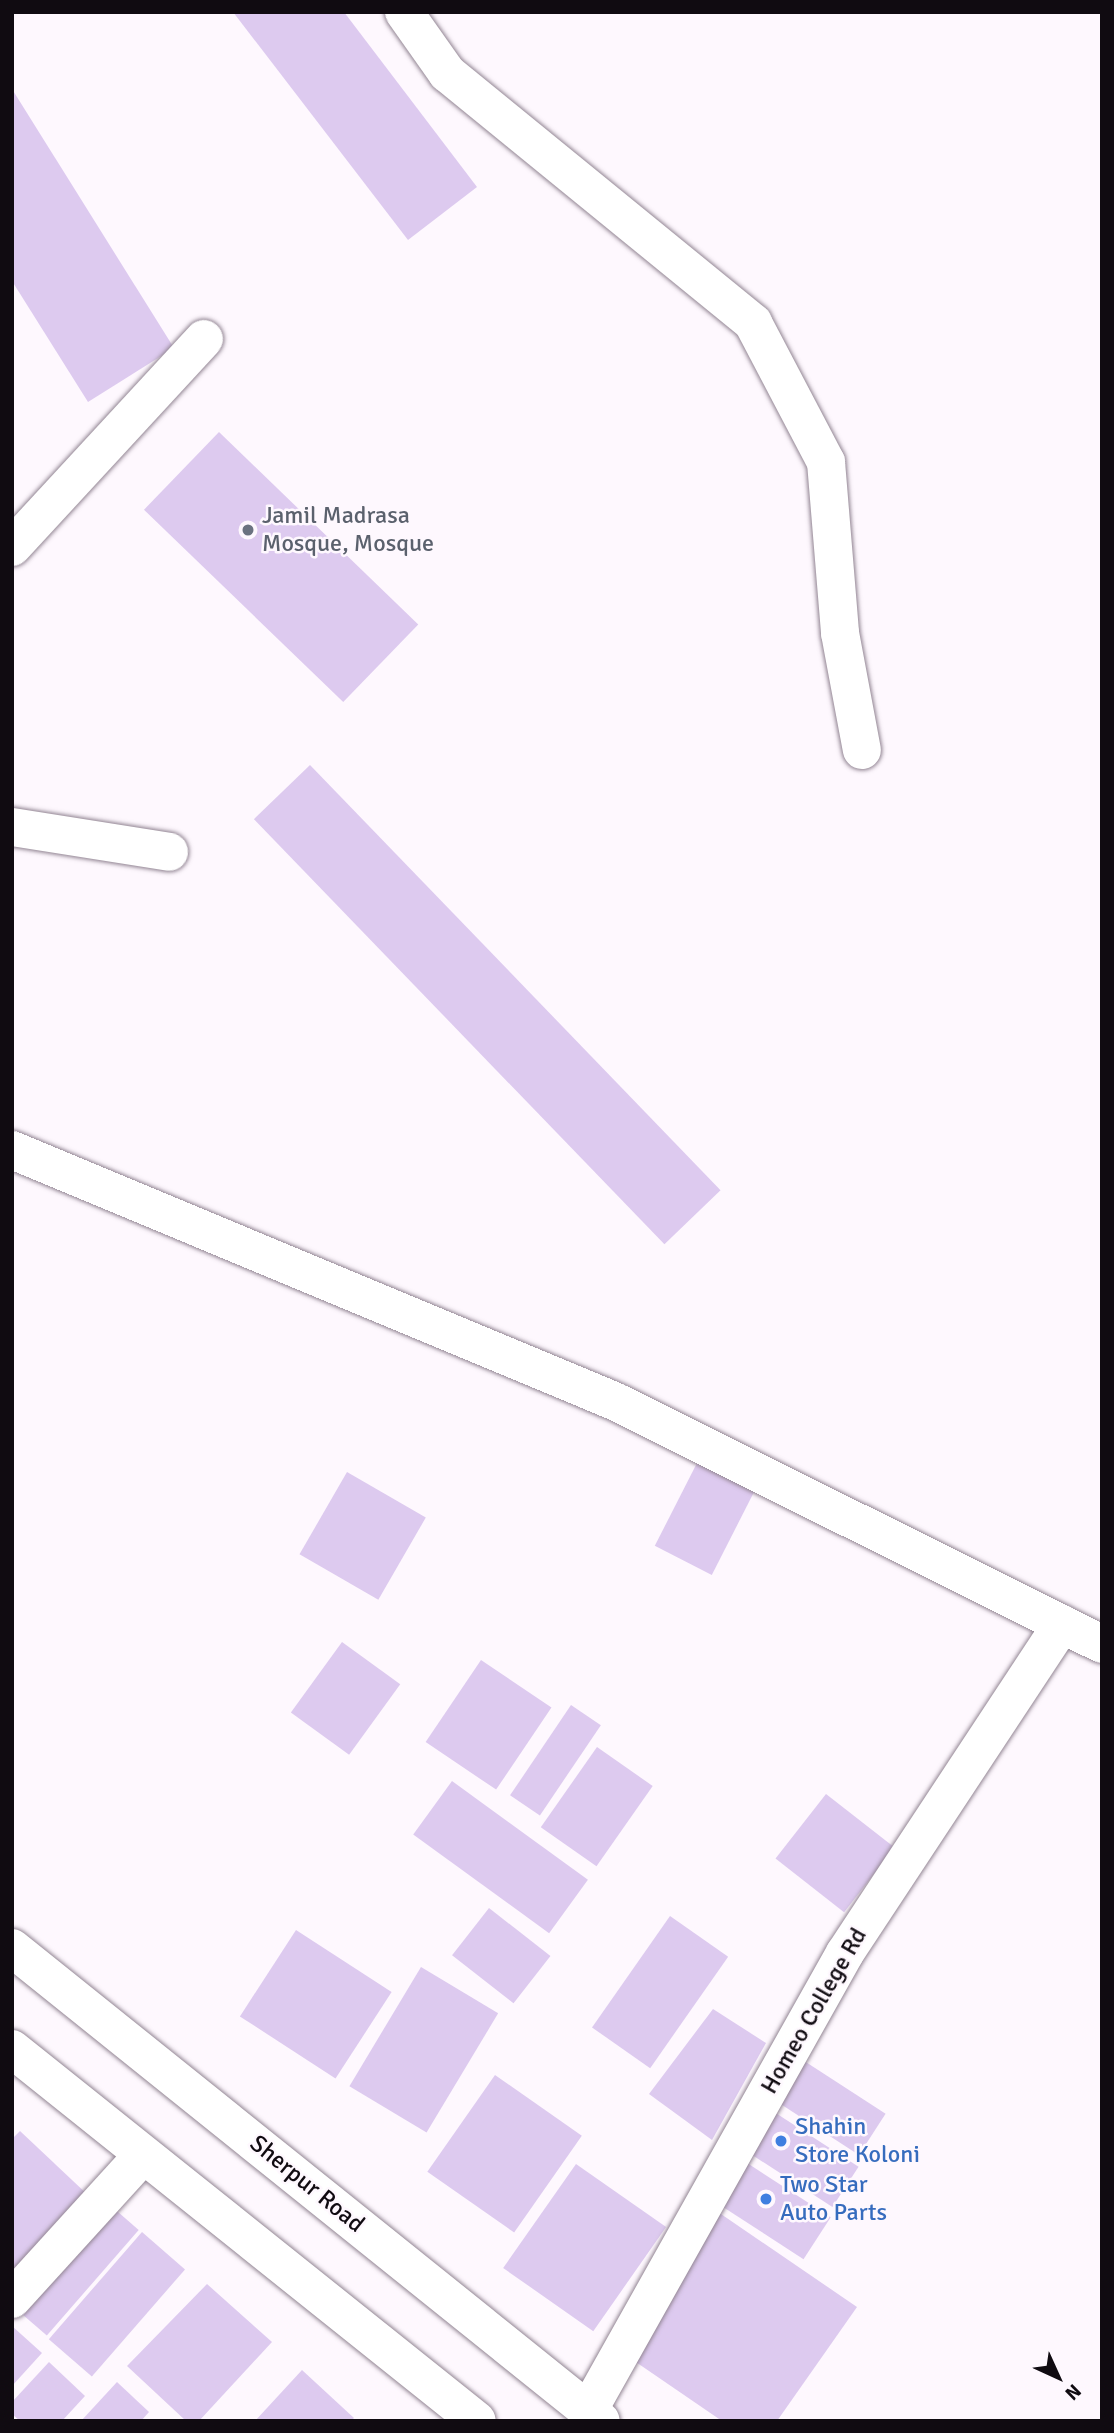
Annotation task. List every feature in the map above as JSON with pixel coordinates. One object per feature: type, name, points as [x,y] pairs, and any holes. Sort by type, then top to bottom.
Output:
[{"type":"main road","points":[[404,12],[447,73],[753,323],[826,462],[840,633],[862,750]]},
{"type":"main road","points":[[12,547],[204,339]]},
{"type":"main road","points":[[12,827],[169,852]]},
{"type":"main road","points":[[12,1150],[614,1401],[1102,1644]]},
{"type":"main road","name":"Homeo College Rd","points":[[594,2416],[845,1953],[1062,1624]]},
{"type":"main road","name":"Sherpur Road","points":[[12,1948],[594,2416]]},
{"type":"main road","points":[[12,2049],[142,2157],[477,2421]]},
{"type":"main road","points":[[12,2299],[142,2157]]},
{"type":"building","points":[[233,12],[344,12],[477,187],[408,240]]},
{"type":"building","points":[[12,89],[174,348],[88,402],[12,281]]},
{"type":"building","points":[[219,432],[418,624],[343,702],[144,510]]},
{"type":"building","points":[[310,765],[721,1190],[664,1244],[254,819]]},
{"type":"building","points":[[697,1463],[754,1492],[712,1575],[655,1546]]},
{"type":"building","points":[[347,1472],[426,1518],[378,1600],[300,1554]]},
{"type":"building","points":[[342,1642],[400,1684],[349,1755],[291,1712]]},
{"type":"building","points":[[481,1660],[551,1708],[496,1790],[426,1742]]},
{"type":"building","points":[[571,1705],[601,1725],[540,1815],[510,1795]]},
{"type":"building","points":[[597,1747],[653,1786],[596,1866],[541,1827]]},
{"type":"building","points":[[452,1781],[588,1880],[549,1933],[413,1834]]},
{"type":"building","points":[[826,1794],[895,1848],[844,1912],[776,1859]]},
{"type":"building","points":[[489,1908],[550,1956],[514,2003],[452,1955]]},
{"type":"building","points":[[670,1916],[728,1957],[650,2068],[592,2027]]},
{"type":"building","points":[[296,1930],[392,1992],[336,2078],[240,2016]]},
{"type":"building","points":[[421,1967],[498,2013],[427,2132],[349,2086]]},
{"type":"building","points":[[713,2009],[766,2043],[712,2140],[649,2094]]},
{"type":"building","points":[[795,2055],[886,2114],[859,2155],[768,2096]]},
{"type":"building","points":[[495,2075],[582,2136],[514,2232],[427,2172]]},
{"type":"building","points":[[768,2108],[859,2167],[832,2207],[742,2148]]},
{"type":"building","points":[[20,2131],[89,2196],[12,2279],[12,2139]]},
{"type":"building","points":[[741,2159],[831,2217],[804,2259],[714,2201]]},
{"type":"building","points":[[576,2164],[666,2227],[593,2331],[503,2268]]},
{"type":"building","points":[[110,2205],[139,2230],[47,2336],[18,2311]]},
{"type":"building","points":[[718,2212],[857,2307],[777,2421],[722,2421],[630,2358]]},
{"type":"building","points":[[142,2232],[185,2269],[92,2377],[49,2339]]},
{"type":"building","points":[[207,2284],[272,2342],[199,2421],[186,2421],[127,2366]]},
{"type":"building","points":[[12,2326],[42,2353],[12,2386]]},
{"type":"building","points":[[49,2362],[85,2396],[62,2421],[20,2421],[12,2414],[12,2402]]},
{"type":"building","points":[[302,2370],[354,2418],[351,2421],[255,2421]]},
{"type":"building","points":[[117,2382],[149,2412],[141,2421],[81,2421]]},
{"type":"place","name":"Jamil Madrasa Mosque, Mosque","points":[[248,530]]},
{"type":"place","name":"Shahin Store Koloni","points":[[781,2141]]},
{"type":"place","name":"Two Star Auto Parts","points":[[766,2199]]}]
